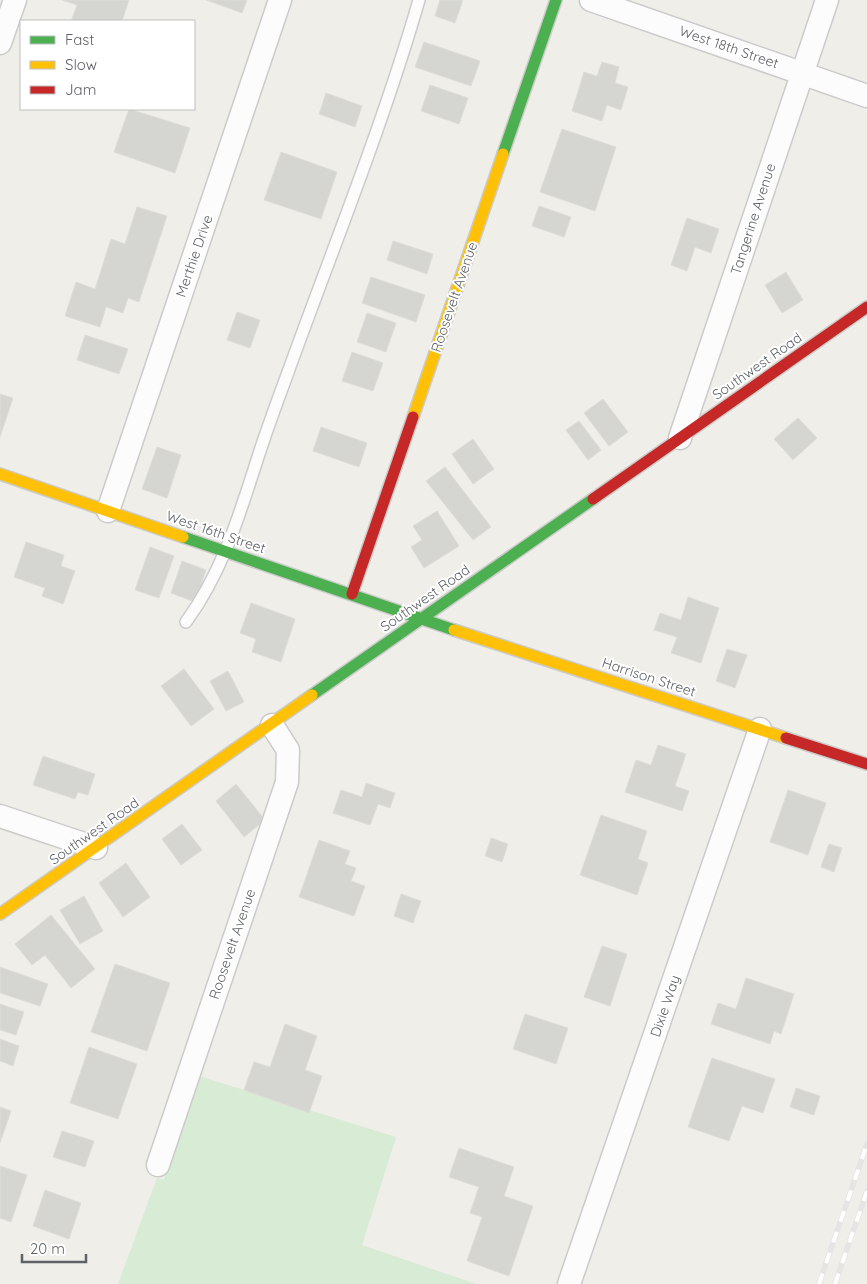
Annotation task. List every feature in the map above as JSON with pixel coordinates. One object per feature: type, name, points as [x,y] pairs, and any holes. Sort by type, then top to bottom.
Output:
[{"type":"street","points":[[0,43],[15,0]]},
{"type":"street","name":"Merthie Drive","points":[[108,511],[280,0]]},
{"type":"street","name":"Roosevelt Avenue","points":[[352,594],[556,0]]},
{"type":"street","name":"West 18th Street","points":[[591,0],[867,96]]},
{"type":"street","name":"Tangerine Avenue","points":[[680,438],[827,0]]},
{"type":"street","name":"Southwest Road","points":[[0,914],[867,307]]},
{"type":"street","name":"West 16th Street","points":[[0,474],[422,619]]},
{"type":"street","name":"Harrison Street","points":[[422,619],[867,764]]},
{"type":"street","name":"Roosevelt Avenue","points":[[158,1165],[287,782],[288,750],[272,724]]},
{"type":"street","name":"Dixie Way","points":[[570,1284],[760,729]]},
{"type":"street","points":[[7,818],[96,848]]},
{"type":"lane","points":[[186,622],[205,596],[226,551],[320,283],[360,180],[403,57],[419,0]]},
{"type":"green space","points":[[199,1076],[396,1137],[362,1245],[476,1284],[118,1284],[157,1178],[164,1180]]},
{"type":"building","points":[[62,0],[129,0],[122,20],[71,20],[77,5]]},
{"type":"building","points":[[206,0],[247,0],[242,13]]},
{"type":"building","points":[[440,0],[463,0],[455,23],[435,16]]},
{"type":"building","points":[[424,42],[480,61],[471,86],[415,67]]},
{"type":"building","points":[[602,62],[619,67],[615,83],[628,87],[621,110],[607,105],[602,121],[572,111],[584,72],[597,76]]},
{"type":"building","points":[[430,85],[468,98],[459,124],[421,111]]},
{"type":"building","points":[[326,93],[362,106],[355,127],[319,114]]},
{"type":"building","points":[[129,110],[190,128],[175,173],[114,152]]},
{"type":"building","points":[[562,129],[616,147],[595,211],[540,192]]},
{"type":"building","points":[[281,152],[337,172],[321,219],[264,200]]},
{"type":"building","points":[[539,206],[571,217],[564,237],[532,226]]},
{"type":"building","points":[[137,207],[167,216],[139,302],[128,298],[123,313],[106,307],[100,327],[65,316],[76,282],[95,289],[111,239],[125,244]]},
{"type":"building","points":[[687,218],[719,229],[711,253],[695,247],[687,271],[671,265]]},
{"type":"building","points":[[393,241],[433,254],[427,274],[387,260]]},
{"type":"building","points":[[786,272],[803,300],[782,313],[765,285]]},
{"type":"building","points":[[371,277],[425,295],[416,322],[362,303]]},
{"type":"building","points":[[237,312],[260,320],[250,348],[227,340]]},
{"type":"building","points":[[367,313],[396,323],[386,352],[357,342]]},
{"type":"building","points":[[85,335],[128,349],[119,374],[77,360]]},
{"type":"building","points":[[352,352],[383,363],[373,391],[342,381]]},
{"type":"building","points":[[0,394],[13,398],[0,437]]},
{"type":"building","points":[[603,399],[628,432],[609,446],[584,413]]},
{"type":"building","points":[[798,418],[817,438],[793,460],[774,439]]},
{"type":"building","points":[[579,421],[601,450],[588,460],[566,430]]},
{"type":"building","points":[[321,427],[367,443],[359,467],[313,451]]},
{"type":"building","points":[[473,439],[494,469],[473,484],[452,454]]},
{"type":"building","points":[[157,447],[181,455],[167,498],[142,489]]},
{"type":"building","points":[[445,467],[491,527],[473,540],[426,481]]},
{"type":"building","points":[[437,511],[459,546],[424,568],[411,547],[422,540],[413,526]]},
{"type":"building","points":[[26,542],[64,555],[61,566],[75,571],[63,604],[42,596],[45,588],[14,577]]},
{"type":"building","points":[[150,547],[174,556],[159,598],[135,590]]},
{"type":"building","points":[[182,561],[206,570],[195,602],[171,593]]},
{"type":"building","points":[[688,597],[719,608],[701,663],[671,653],[677,637],[654,630],[660,613],[681,620]]},
{"type":"building","points":[[251,603],[295,619],[281,662],[252,652],[256,639],[240,633]]},
{"type":"building","points":[[727,649],[747,655],[735,688],[716,681]]},
{"type":"building","points":[[184,669],[214,709],[191,726],[161,686]]},
{"type":"building","points":[[228,671],[244,702],[226,711],[210,681]]},
{"type":"building","points":[[658,745],[686,754],[675,786],[689,791],[682,811],[625,792],[636,760],[651,765]]},
{"type":"building","points":[[43,756],[95,774],[88,795],[78,792],[75,799],[33,785]]},
{"type":"building","points":[[366,783],[395,793],[390,808],[378,804],[370,825],[333,813],[341,790],[362,797]]},
{"type":"building","points":[[236,784],[265,820],[244,837],[216,801]]},
{"type":"building","points":[[788,790],[826,803],[808,855],[770,842]]},
{"type":"building","points":[[601,815],[647,831],[638,859],[648,863],[637,895],[580,875]]},
{"type":"building","points":[[182,824],[202,850],[181,865],[162,839]]},
{"type":"building","points":[[491,838],[508,844],[502,862],[485,856]]},
{"type":"building","points":[[319,840],[350,851],[345,864],[356,868],[351,881],[365,886],[354,916],[299,897]]},
{"type":"building","points":[[829,844],[842,848],[834,872],[821,867]]},
{"type":"building","points":[[126,863],[150,897],[123,917],[99,883]]},
{"type":"building","points":[[401,894],[421,901],[413,923],[394,916]]},
{"type":"building","points":[[84,896],[103,931],[80,944],[60,910]]},
{"type":"building","points":[[51,915],[95,969],[71,988],[45,955],[32,965],[15,944]]},
{"type":"building","points":[[602,946],[627,954],[610,1006],[584,997]]},
{"type":"building","points":[[115,964],[170,983],[147,1051],[91,1032]]},
{"type":"building","points":[[0,967],[48,984],[40,1006],[0,993]]},
{"type":"building","points":[[746,978],[794,994],[781,1034],[774,1031],[770,1044],[711,1024],[718,1003],[736,1009]]},
{"type":"building","points":[[0,1004],[24,1012],[16,1035],[0,1030]]},
{"type":"building","points":[[525,1014],[568,1028],[556,1064],[513,1049]]},
{"type":"building","points":[[285,1024],[317,1036],[305,1070],[322,1076],[309,1113],[244,1090],[254,1062],[270,1067]]},
{"type":"building","points":[[0,1039],[19,1046],[13,1066],[0,1061]]},
{"type":"building","points":[[89,1047],[137,1064],[118,1119],[70,1103]]},
{"type":"building","points":[[712,1058],[775,1079],[763,1113],[742,1106],[729,1141],[688,1127]]},
{"type":"building","points":[[796,1088],[820,1096],[814,1115],[790,1107]]},
{"type":"building","points":[[0,1107],[11,1111],[0,1143]]},
{"type":"building","points":[[62,1131],[94,1141],[85,1167],[53,1157]]},
{"type":"building","points":[[459,1148],[514,1167],[504,1196],[533,1206],[509,1276],[467,1261],[482,1217],[470,1213],[479,1187],[449,1177]]},
{"type":"building","points":[[0,1166],[27,1175],[11,1222],[0,1218]]},
{"type":"building","points":[[45,1190],[81,1203],[69,1239],[33,1226]]},
{"type":"railway","points":[[819,1284],[867,1144]]},
{"type":"railway","points":[[835,1284],[867,1191]]},
{"type":"traffic: fast","points":[[503,154],[556,0]]},
{"type":"traffic: fast","points":[[312,695],[593,499]]},
{"type":"traffic: fast","points":[[183,537],[454,630]]},
{"type":"traffic: slow","points":[[413,417],[503,154]]},
{"type":"traffic: slow","points":[[0,474],[183,537]]},
{"type":"traffic: slow","points":[[454,630],[786,738]]},
{"type":"traffic: slow","points":[[0,914],[312,695]]},
{"type":"traffic: jam","points":[[593,499],[867,307]]},
{"type":"traffic: jam","points":[[352,594],[413,417]]},
{"type":"traffic: jam","points":[[786,738],[867,764]]}]
